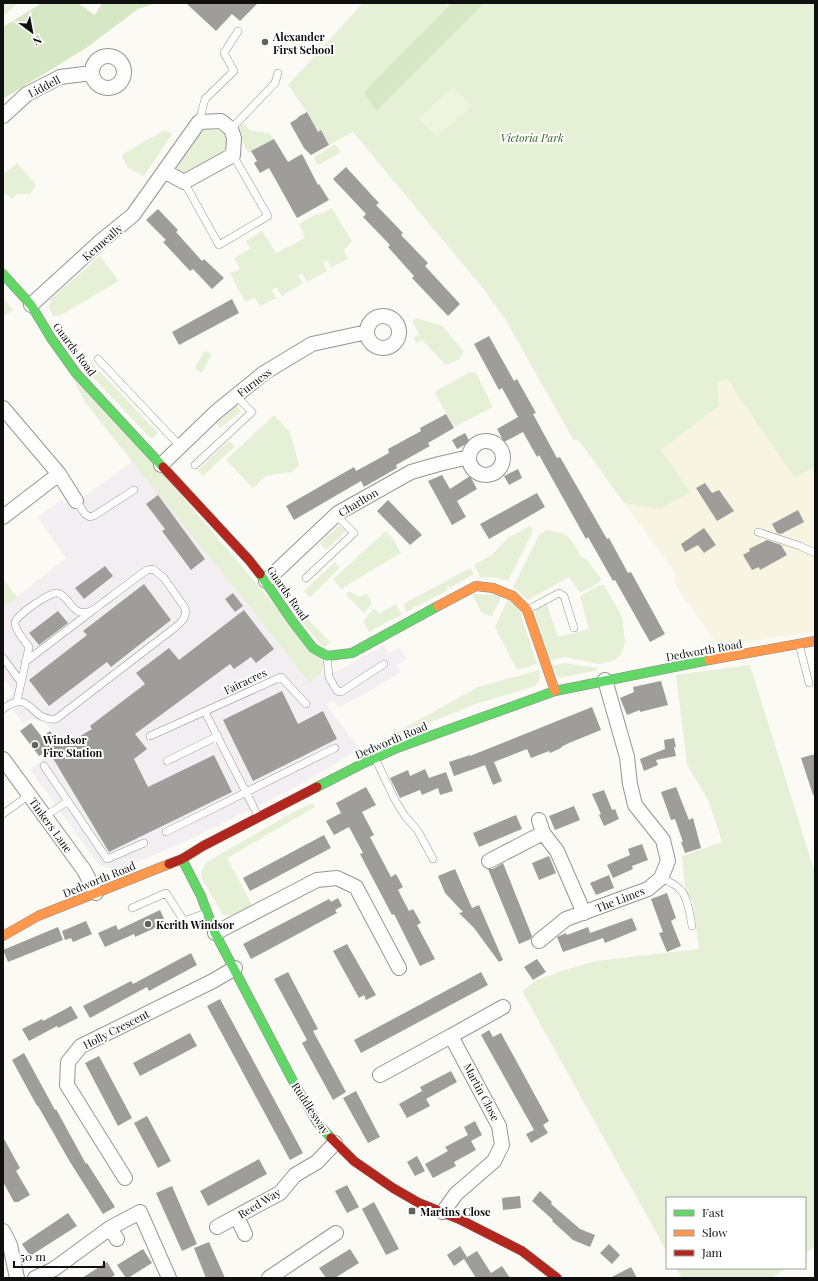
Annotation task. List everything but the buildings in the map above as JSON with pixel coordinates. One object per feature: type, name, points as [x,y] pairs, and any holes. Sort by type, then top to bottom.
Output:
[{"type":"street","name":"Liddell","points":[[3,116],[27,94],[60,76],[92,73]]},
{"type":"street","points":[[164,171],[184,182],[233,155],[234,138],[231,129],[220,121],[199,122]]},
{"type":"street","name":"Kenneally","points":[[30,305],[101,241],[133,215],[199,122]]},
{"type":"street","name":"Guards Road","points":[[3,274],[30,305],[51,338],[76,372],[250,560],[313,648],[327,656]]},
{"type":"street","name":"Furness","points":[[161,465],[216,412],[264,373],[312,344],[367,332]]},
{"type":"street","points":[[3,408],[59,474],[76,501]]},
{"type":"street","name":"Charlton","points":[[266,581],[336,514],[352,504],[411,472],[469,457]]},
{"type":"street","points":[[3,517],[59,474]]},
{"type":"street","points":[[327,656],[352,653],[476,586],[493,588],[513,596],[527,610],[554,691]]},
{"type":"street","name":"Dedworth Road","points":[[3,936],[38,916],[182,859],[375,758],[397,748],[554,691],[815,641]]},
{"type":"street","points":[[606,680],[627,757],[630,784],[635,805],[664,840],[668,861],[661,878]]},
{"type":"street","name":"Tinkers Lane","points":[[3,759],[84,870],[96,893]]},
{"type":"street","points":[[489,861],[541,826],[557,851],[584,913]]},
{"type":"street","name":"Ruddlesway","points":[[182,859],[202,896],[216,933],[294,1084],[317,1122],[334,1143],[354,1161],[393,1188],[419,1203],[459,1219],[522,1251],[557,1278]]},
{"type":"street","points":[[216,933],[317,880],[337,878],[356,887],[392,963]]},
{"type":"street","name":"The Limes","points":[[539,941],[566,919],[648,889],[661,878]]},
{"type":"street","name":"Holly Crescent","points":[[124,1170],[67,1084],[68,1062],[81,1046],[213,981],[235,968]]},
{"type":"street","points":[[388,1074],[503,1007]]},
{"type":"street","name":"Martin Close","points":[[443,1212],[456,1194],[494,1161],[502,1145],[499,1126],[451,1036]]},
{"type":"street","name":"Reed Way","points":[[216,1227],[280,1193],[295,1175],[318,1162],[334,1143]]},
{"type":"street","points":[[35,1278],[54,1269],[113,1233],[140,1212],[169,1278]]},
{"type":"street","points":[[236,1217],[245,1234]]},
{"type":"street","points":[[3,1231],[10,1245],[17,1278]]},
{"type":"street","points":[[269,1278],[336,1233]]},
{"type":"lane","points":[[199,122],[205,99],[234,71],[224,53],[238,31]]},
{"type":"lane","points":[[231,129],[274,83],[278,73]]},
{"type":"lane","points":[[184,182],[219,245],[268,216],[233,155]]},
{"type":"lane","points":[[98,359],[180,446]]},
{"type":"lane","points":[[195,465],[252,412],[236,396]]},
{"type":"lane","points":[[76,501],[85,514],[90,517],[95,516],[134,490]]},
{"type":"lane","points":[[306,578],[354,533],[336,514]]},
{"type":"lane","points":[[758,532],[800,546],[815,553]]},
{"type":"lane","points":[[3,709],[17,701],[24,703],[42,718],[48,720],[56,719],[177,626],[184,620],[186,608],[164,578],[153,569],[147,570],[25,662]]},
{"type":"lane","points":[[17,701],[29,647],[16,627],[15,622],[17,618],[53,593],[59,593],[74,609],[79,612],[93,610]]},
{"type":"lane","points":[[527,610],[559,593],[564,596],[574,628]]},
{"type":"lane","points":[[799,644],[809,683]]},
{"type":"lane","points":[[327,656],[330,677],[337,691],[341,692],[384,664]]},
{"type":"lane","points":[[3,658],[21,682]]},
{"type":"lane","name":"Fairacres","points":[[150,736],[281,676],[306,704]]},
{"type":"lane","points":[[205,712],[260,818]]},
{"type":"lane","points":[[167,760],[218,736]]},
{"type":"lane","points":[[166,832],[335,748]]},
{"type":"lane","points":[[375,758],[398,805],[418,831],[433,859]]},
{"type":"lane","points":[[44,766],[107,859],[144,843]]},
{"type":"lane","points":[[3,814],[29,795]]},
{"type":"lane","points":[[45,816],[67,802]]},
{"type":"lane","points":[[661,878],[676,885],[682,890],[688,905],[692,926]]},
{"type":"lane","points":[[132,908],[166,893],[184,921],[208,912]]},
{"type":"shaded area","points":[[726,378],[795,478],[815,467],[815,631],[719,647],[676,586],[674,571],[624,503],[661,509],[690,492],[661,450],[719,406],[717,383]]},
{"type":"shaded area","points":[[133,461],[309,683],[330,669],[336,672],[384,645],[388,653],[400,647],[406,659],[397,665],[401,672],[357,698],[339,707],[333,700],[326,705],[360,749],[296,787],[191,839],[115,871],[98,864],[30,769],[63,744],[44,722],[31,719],[23,723],[5,700],[13,694],[3,678],[3,608],[66,558],[38,517],[62,500],[65,504],[78,493],[82,498]]},
{"type":"green space","points":[[3,3],[18,3],[4,16]]},
{"type":"green space","points":[[42,3],[78,3],[95,15],[102,3],[157,3],[138,9],[86,48],[3,99],[3,27]]},
{"type":"green space","name":"Victoria Park","points":[[363,3],[444,3],[447,6],[450,3],[815,3],[815,467],[795,478],[726,378],[717,383],[719,406],[661,450],[690,492],[661,509],[624,503],[580,442],[573,439],[505,319],[482,287],[353,132],[329,145],[321,131],[318,132],[307,112],[288,85]]},
{"type":"green space","points":[[452,3],[484,3],[376,111],[364,92]]},
{"type":"green space","points":[[453,87],[472,106],[437,137],[418,118]]},
{"type":"green space","points":[[243,123],[250,130],[269,133],[274,139],[248,153],[237,129]]},
{"type":"green space","points":[[205,129],[216,130],[224,133],[227,144],[225,151],[223,154],[187,173],[182,174],[175,167],[200,131]]},
{"type":"green space","points":[[165,130],[172,134],[144,176],[128,168],[121,155]]},
{"type":"green space","points":[[335,144],[341,152],[317,165],[314,157]]},
{"type":"green space","points":[[17,163],[36,185],[30,194],[17,194],[12,199],[3,191],[3,175]]},
{"type":"green space","points":[[332,208],[352,242],[344,251],[348,259],[331,267],[327,260],[323,262],[327,271],[307,282],[302,273],[298,275],[303,283],[282,296],[276,287],[272,290],[276,298],[260,306],[255,298],[245,302],[230,273],[240,269],[234,258],[250,249],[246,241],[262,231],[276,253],[305,238],[299,224],[314,215],[323,213]]},
{"type":"green space","points":[[100,256],[119,281],[61,315],[54,316],[50,308],[51,299]]},
{"type":"green space","points":[[3,297],[13,310],[3,317]]},
{"type":"green space","points":[[417,318],[442,326],[463,350],[463,353],[459,359],[446,365],[422,340],[416,343],[414,338],[419,334],[412,321]]},
{"type":"green space","points":[[205,351],[212,354],[202,373],[194,368]]},
{"type":"green space","points":[[91,362],[158,433],[151,439],[85,369]]},
{"type":"green space","points":[[470,372],[476,373],[493,407],[454,427],[434,392]]},
{"type":"green space","points":[[72,377],[147,455],[323,662],[322,672],[317,677],[309,683],[247,603],[85,402]]},
{"type":"green space","points":[[235,404],[241,411],[220,428],[215,422]]},
{"type":"green space","points":[[274,415],[290,432],[299,465],[292,472],[266,476],[253,488],[226,460]]},
{"type":"green space","points":[[229,441],[235,446],[203,476],[198,470]]},
{"type":"green space","points":[[339,525],[346,531],[326,550],[320,543]]},
{"type":"green space","points":[[530,526],[533,531],[508,581],[493,577],[480,577],[474,565],[492,555],[508,538]]},
{"type":"green space","points":[[547,530],[561,533],[572,541],[582,558],[586,559],[601,579],[598,583],[580,593],[569,577],[528,600],[513,587],[539,535]]},
{"type":"green space","points":[[386,531],[393,539],[401,553],[341,589],[333,579]]},
{"type":"green space","points":[[335,562],[340,568],[310,597],[304,591]]},
{"type":"green space","points":[[470,568],[474,574],[450,588],[448,586],[446,587],[448,590],[416,607],[415,605],[413,606],[414,608],[407,612],[403,604]]},
{"type":"green space","points":[[3,579],[17,597],[3,608]]},
{"type":"green space","points":[[604,585],[622,616],[625,642],[622,653],[615,660],[599,664],[564,657],[549,661],[535,613],[538,607],[546,601],[558,637],[589,629],[580,596],[598,586]]},
{"type":"green space","points":[[349,591],[360,597],[367,594],[372,603],[364,613],[346,595]]},
{"type":"green space","points":[[472,594],[502,595],[492,616],[482,613]]},
{"type":"green space","points":[[508,599],[518,606],[537,664],[517,670],[495,627]]},
{"type":"green space","points":[[396,604],[402,614],[369,632],[363,621],[374,608],[379,614]]},
{"type":"green space","points":[[297,608],[330,642],[324,648],[293,611]]},
{"type":"green space","points":[[564,663],[599,668],[595,671],[559,678],[551,666]]},
{"type":"green space","points":[[750,665],[815,873],[815,1246],[806,1253],[806,1197],[666,1197],[666,1250],[522,991],[537,980],[596,961],[699,949],[693,902],[685,890],[682,856],[722,842],[709,802],[687,764],[676,675]]},
{"type":"green space","points":[[539,670],[540,679],[535,686],[476,704],[418,727],[383,744],[383,740],[478,687]]},
{"type":"green space","points":[[313,803],[315,807],[227,858],[252,905],[234,915],[223,915],[202,879],[201,872],[207,862],[293,812]]},
{"type":"green space","points":[[677,1269],[785,1269],[773,1278],[682,1278]]},
{"type":"traffic: fast","points":[[3,274],[31,305],[51,338],[76,373],[163,467]]},
{"type":"traffic: fast","points":[[260,574],[313,648],[327,656],[352,653],[438,606]]},
{"type":"traffic: fast","points":[[317,787],[397,748],[555,691],[709,660]]},
{"type":"traffic: fast","points":[[182,859],[201,896],[215,933],[294,1083],[317,1122],[331,1138]]},
{"type":"traffic: slow","points":[[438,606],[476,586],[493,588],[513,596],[527,610],[555,691]]},
{"type":"traffic: slow","points":[[709,660],[815,641]]},
{"type":"traffic: slow","points":[[3,936],[38,916],[169,864]]},
{"type":"traffic: jam","points":[[163,467],[249,560],[260,574]]},
{"type":"traffic: jam","points":[[169,864],[182,859],[203,846],[317,787]]},
{"type":"traffic: jam","points":[[331,1138],[354,1161],[393,1188],[419,1203],[459,1219],[522,1251],[557,1278]]},
{"type":"place","name":"Alexander First School","points":[[265,42]]},
{"type":"place","name":"Windsor Fire Station","points":[[35,745]]},
{"type":"place","name":"Kerith Windsor","points":[[148,924]]},
{"type":"place","name":"Martins Close","points":[[412,1211]]}]
